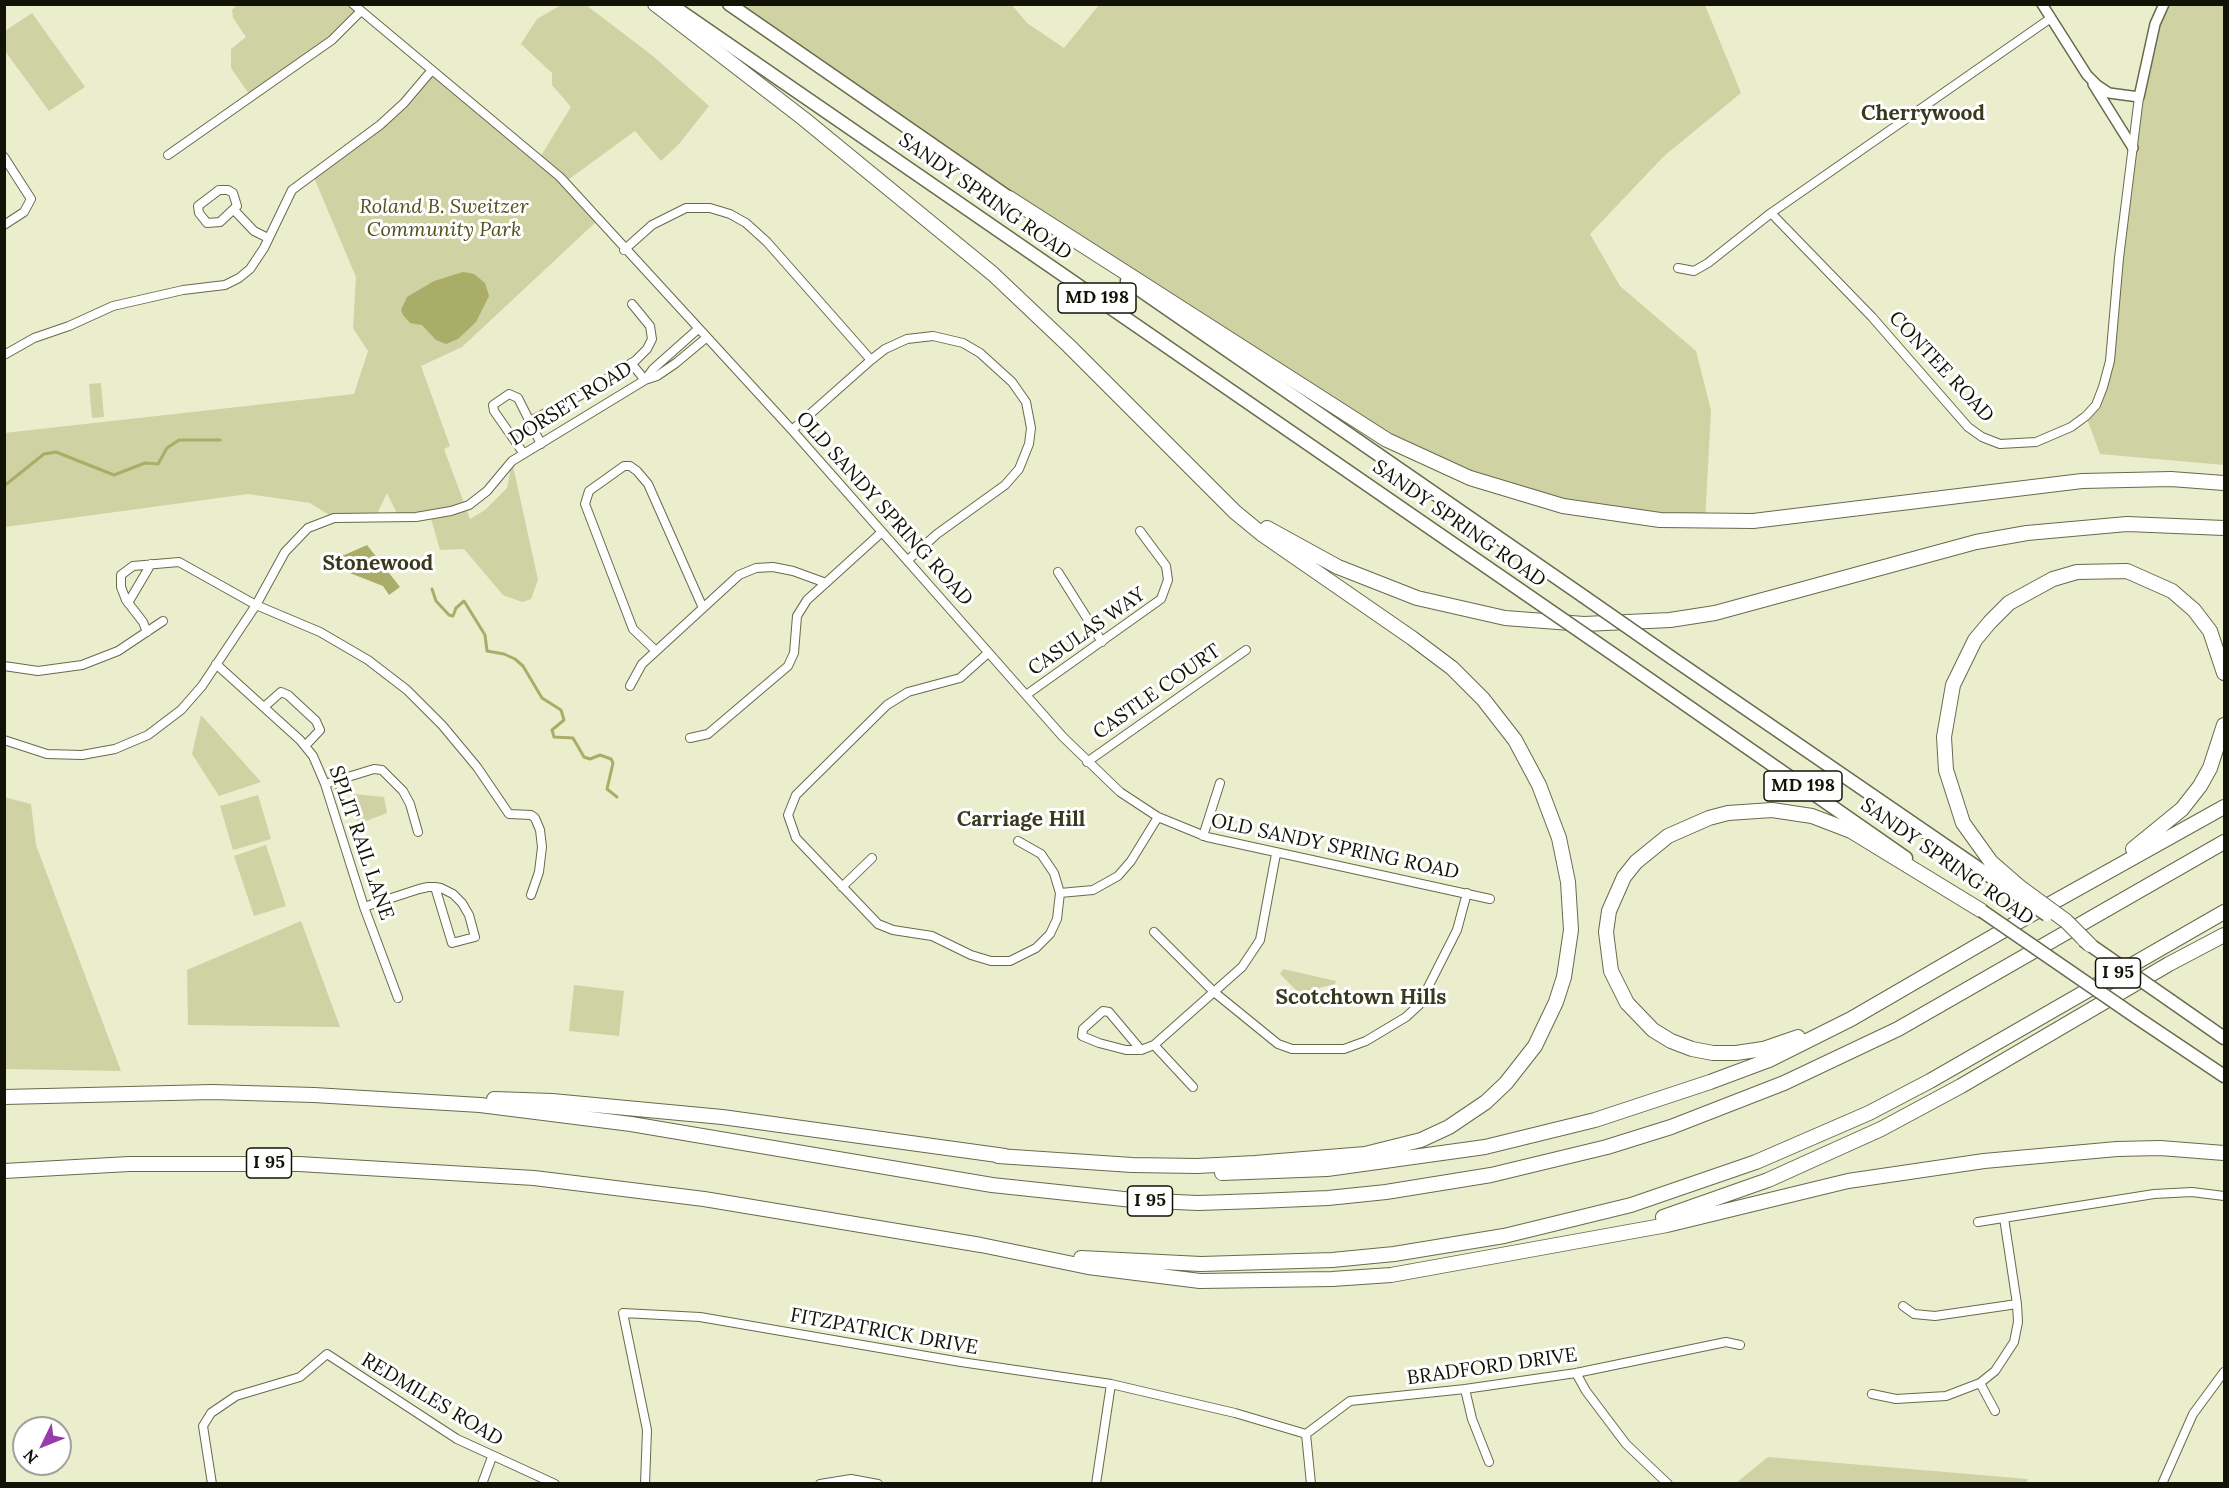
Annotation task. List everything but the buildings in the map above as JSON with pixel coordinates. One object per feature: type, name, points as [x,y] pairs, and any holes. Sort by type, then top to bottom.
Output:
[{"type":"highway","points":[[655,4],[804,119],[993,274],[1069,346],[1210,490],[1263,535],[1440,658],[1500,719],[1526,759],[1550,811],[1559,838],[1568,882],[1570,908],[1569,952],[1564,977],[1546,1026],[1512,1077],[1468,1115],[1421,1140],[1365,1154],[1197,1166],[1074,1162],[998,1156]]},
{"type":"highway","points":[[1010,198],[1387,440],[1470,478],[1563,506],[1660,520],[1754,521],[2082,481],[2171,479],[2224,483]]},
{"type":"highway","points":[[1181,460],[1211,487],[1268,528],[1359,576],[1417,598],[1461,610],[1551,623],[1623,624],[1715,613],[1976,542],[2028,533],[2127,524],[2224,528]]},
{"type":"highway","points":[[2090,945],[2066,921],[2017,890],[1991,862],[1968,831],[1953,795],[1946,770],[1944,737],[1953,686],[1975,640],[2009,603],[2053,579],[2077,572],[2127,571],[2172,591],[2194,610],[2210,631],[2224,673]]},
{"type":"highway","points":[[2025,918],[2132,849],[2182,809],[2210,768],[2224,725]]},
{"type":"highway","points":[[399,1099],[552,1101],[635,1108],[998,1156],[1133,1171],[1256,1173],[1382,1163],[1485,1147],[1595,1120],[1769,1060],[1871,1009],[2025,918],[2224,807]]},
{"type":"highway","points":[[1948,963],[1788,1041],[1736,1053],[1713,1053],[1671,1041],[1639,1018],[1627,1003],[1611,971],[1606,932],[1614,894],[1636,862],[1651,849],[1668,837],[1709,818],[1750,810],[1793,812],[1831,822],[1982,911]]},
{"type":"highway","name":"I 95","points":[[4,1097],[212,1092],[399,1099],[480,1105],[631,1124],[992,1185],[1072,1195],[1198,1203],[1328,1198],[1386,1192],[1491,1175],[1587,1152],[1671,1127],[1784,1083],[1898,1029],[2224,842]]},
{"type":"highway","name":"I 95","points":[[4,1171],[129,1164],[266,1163],[475,1173],[693,1197],[1067,1257],[1133,1262],[1263,1264],[1394,1254],[1504,1236],[1568,1222],[1693,1185],[1756,1162],[1869,1113],[2224,912]]},
{"type":"highway","points":[[1533,1250],[1674,1214],[1768,1180],[1827,1155],[1961,1086],[2131,985],[2224,935]]},
{"type":"highway","points":[[981,1245],[1088,1267],[1200,1281],[1332,1279],[1391,1275],[1667,1225],[1848,1181],[1961,1164],[2117,1149],[2160,1148],[2224,1153]]},
{"type":"main road","name":"SANDY SPRING ROAD","points":[[670,4],[2224,1076]]},
{"type":"main road","name":"SANDY SPRING ROAD","points":[[729,4],[1672,658],[2017,890]]},
{"type":"main road","points":[[2090,945],[2224,1038]]},
{"type":"street","name":"OLD SANDY SPRING ROAD","points":[[353,4],[560,177],[792,430],[1087,762],[1120,792],[1158,817],[1203,836],[1276,854],[1490,899]]},
{"type":"street","points":[[2042,4],[2133,147]]},
{"type":"street","points":[[2087,75],[2109,93],[2139,97],[2155,24],[2164,4]]},
{"type":"street","points":[[168,156],[332,40],[361,11]]},
{"type":"street","points":[[1678,268],[1694,271],[1771,213],[2051,18]]},
{"type":"street","points":[[4,355],[34,338],[69,326],[113,306],[183,290],[232,282],[250,269],[283,205],[297,185],[380,125],[404,103],[432,70]]},
{"type":"street","name":"CONTEE ROAD","points":[[1771,213],[1872,317],[1968,427],[1982,437],[2000,444],[2036,442],[2071,427],[2086,416],[2096,405],[2103,387],[2110,361],[2139,97]]},
{"type":"street","points":[[4,157],[32,199],[24,212],[4,225]]},
{"type":"street","points":[[224,189],[237,198],[234,210],[215,224],[207,223],[199,213],[198,206],[213,193],[224,189]]},
{"type":"street","points":[[624,249],[652,225],[686,208],[710,208],[730,214],[746,223],[767,242],[871,360]]},
{"type":"street","points":[[234,210],[254,231],[268,238]]},
{"type":"street","points":[[530,421],[583,394],[647,350],[652,339],[647,321],[632,304]]},
{"type":"street","name":"DORSET ROAD","points":[[4,740],[53,754],[82,754],[115,749],[148,735],[172,718],[190,700],[256,605],[290,545],[313,525],[334,518],[407,517],[465,507],[480,497],[507,465],[645,380],[653,369],[698,329]]},
{"type":"street","points":[[792,430],[871,360],[885,349],[907,339],[933,336],[952,339],[973,348],[990,361],[1017,388],[1028,408],[1029,444],[1015,474],[998,490],[937,534],[908,560]]},
{"type":"street","points":[[631,363],[645,380],[657,376],[706,338]]},
{"type":"street","points":[[524,454],[494,411],[493,405],[498,400],[513,394],[518,398],[541,444]]},
{"type":"street","points":[[656,651],[633,629],[585,504],[589,490],[624,466],[630,466],[637,471],[648,484],[703,608]]},
{"type":"street","name":"CASULAS WAY","points":[[1026,695],[1161,599],[1168,580],[1166,566],[1140,531]]},
{"type":"street","points":[[690,738],[708,734],[788,666],[794,653],[797,616],[807,600],[882,532]]},
{"type":"street","points":[[147,632],[143,622],[128,603],[121,587],[121,575],[133,567],[173,561],[186,564],[256,605],[320,632],[389,675],[418,700],[461,747],[509,814],[531,815],[535,818],[542,847],[539,872],[531,895]]},
{"type":"street","points":[[128,603],[151,564]]},
{"type":"street","points":[[630,686],[642,664],[739,575],[756,568],[793,571],[825,583]]},
{"type":"street","points":[[1058,572],[1102,642]]},
{"type":"street","points":[[4,666],[38,671],[82,665],[118,651],[163,621]]},
{"type":"street","name":"CASTLE COURT","points":[[1087,762],[1246,650]]},
{"type":"street","points":[[988,653],[960,678],[917,688],[893,701],[792,802],[788,815],[795,838],[872,919],[885,928],[932,936],[971,955],[1001,962],[1019,958],[1045,940],[1057,919],[1060,893],[1054,873],[1045,859],[1018,841]]},
{"type":"street","name":"SPLIT RAIL LANE","points":[[216,664],[264,707],[313,756],[325,784],[364,907],[398,998]]},
{"type":"street","points":[[264,707],[280,692],[288,695],[316,721],[320,730],[305,746]]},
{"type":"street","points":[[325,784],[374,769],[382,771],[400,788],[410,804],[418,832]]},
{"type":"street","points":[[1203,836],[1220,783]]},
{"type":"street","points":[[1060,893],[1093,890],[1118,876],[1131,861],[1158,817]]},
{"type":"street","points":[[1141,1050],[1109,1012],[1103,1011],[1083,1029],[1082,1036],[1126,1050],[1141,1050],[1154,1045],[1242,967],[1257,949],[1276,854]]},
{"type":"street","points":[[842,887],[872,858]]},
{"type":"street","points":[[364,907],[419,889],[435,887],[453,894],[462,903],[469,915],[475,937],[452,943],[435,887]]},
{"type":"street","points":[[1154,932],[1214,992],[1278,1044],[1288,1048],[1336,1049],[1360,1045],[1406,1017],[1424,999],[1456,930],[1467,893]]},
{"type":"street","points":[[1154,1045],[1193,1087]]},
{"type":"street","points":[[1978,1222],[2154,1194],[2192,1192],[2224,1196]]},
{"type":"street","points":[[1872,1394],[1896,1399],[1946,1396],[1980,1383],[1995,1371],[2014,1342],[2018,1304],[2004,1218]]},
{"type":"street","points":[[1903,1306],[1914,1314],[1935,1316],[2018,1304]]},
{"type":"street","name":"FITZPATRICK DRIVE","points":[[645,1484],[647,1430],[623,1313],[700,1317],[961,1362],[1111,1384],[1235,1413],[1306,1434]]},
{"type":"street","name":"BRADFORD DRIVE","points":[[1306,1434],[1350,1401],[1465,1389],[1576,1373],[1718,1343],[1731,1342],[1740,1345]]},
{"type":"street","name":"REDMILES ROAD","points":[[212,1484],[203,1426],[211,1413],[236,1396],[300,1377],[327,1354],[418,1415],[492,1457],[555,1484]]},
{"type":"street","points":[[2162,1484],[2193,1414],[2224,1372]]},
{"type":"street","points":[[1576,1373],[1586,1391],[1626,1444],[1668,1484]]},
{"type":"street","points":[[1980,1383],[1995,1411]]},
{"type":"street","points":[[1096,1484],[1111,1384]]},
{"type":"street","points":[[1465,1389],[1472,1419],[1489,1462]]},
{"type":"street","points":[[1306,1434],[1311,1484]]},
{"type":"street","points":[[482,1484],[492,1457]]},
{"type":"street","points":[[820,1484],[851,1479],[878,1484]]},
{"type":"green space","points":[[237,5],[353,5],[361,11],[342,32],[251,97],[231,68],[231,49],[246,37],[233,18],[232,10]]},
{"type":"green space","name":"Roland B. Sweitzer Community Park","points":[[561,5],[586,5],[653,56],[709,106],[679,144],[661,161],[635,131],[565,182],[598,220],[462,347],[421,366],[450,446],[444,449],[470,519],[485,510],[507,488],[512,461],[538,580],[531,599],[522,602],[503,595],[464,549],[440,550],[430,515],[399,518],[387,493],[375,518],[334,518],[310,503],[248,494],[5,527],[4,433],[354,394],[368,351],[353,328],[356,277],[312,173],[380,125],[432,70],[539,159],[571,107],[552,85],[552,73],[521,44],[537,19]]},
{"type":"green space","points":[[729,5],[1012,5],[1027,23],[1064,48],[1099,5],[1705,5],[1741,93],[1664,156],[1590,234],[1620,286],[1696,351],[1711,410],[1705,522],[1616,515],[1470,478],[1337,409]]},
{"type":"green space","points":[[2171,5],[2224,5],[2224,465],[2100,454],[2086,416],[2110,361],[2139,97],[2155,24]]},
{"type":"green space","points":[[32,13],[85,87],[49,111],[5,51],[5,31]]},
{"type":"green space","points":[[101,383],[104,417],[92,418],[89,384]]},
{"type":"green space","points":[[201,715],[261,782],[219,796],[192,754]]},
{"type":"green space","points":[[354,794],[384,797],[387,813],[358,824],[350,805]]},
{"type":"green space","points":[[258,795],[271,839],[233,850],[220,806]]},
{"type":"green space","points":[[4,797],[31,804],[36,845],[121,1071],[5,1069]]},
{"type":"green space","points":[[266,845],[286,906],[254,916],[234,856]]},
{"type":"green space","points":[[301,921],[340,1027],[188,1025],[187,970]]},
{"type":"green space","points":[[1283,969],[1336,981],[1335,984],[1303,992],[1297,991],[1280,974]]},
{"type":"green space","points":[[574,985],[624,991],[619,1036],[569,1031]]},
{"type":"green space","points":[[1768,1457],[2028,1479],[2026,1484],[1736,1483]]},
{"type":"shaded area","points":[[463,272],[474,274],[485,283],[489,296],[476,322],[458,339],[446,344],[436,340],[422,325],[410,323],[401,310],[407,297],[434,281]]},
{"type":"shaded area","points":[[367,545],[400,587],[389,595],[383,586],[342,570],[342,556]]},
{"type":"waterway","points":[[4,486],[44,454],[56,452],[114,475],[145,463],[158,464],[167,448],[179,440],[220,440]]},
{"type":"waterway","points":[[432,589],[436,601],[449,615],[453,616],[456,608],[464,601],[485,635],[487,651],[515,659],[523,666],[542,698],[561,710],[564,720],[552,730],[554,737],[573,738],[584,757],[590,759],[600,755],[611,759],[613,763],[607,789],[617,797]]},
{"type":"waterway","points":[[336,789],[339,799]]},
{"type":"district","name":"Cherrywood","points":[[1923,114]]},
{"type":"district","name":"Stonewood","points":[[378,564]]},
{"type":"district","name":"Carriage Hill","points":[[1021,820]]},
{"type":"district","name":"Scotchtown Hills","points":[[1361,998]]}]
